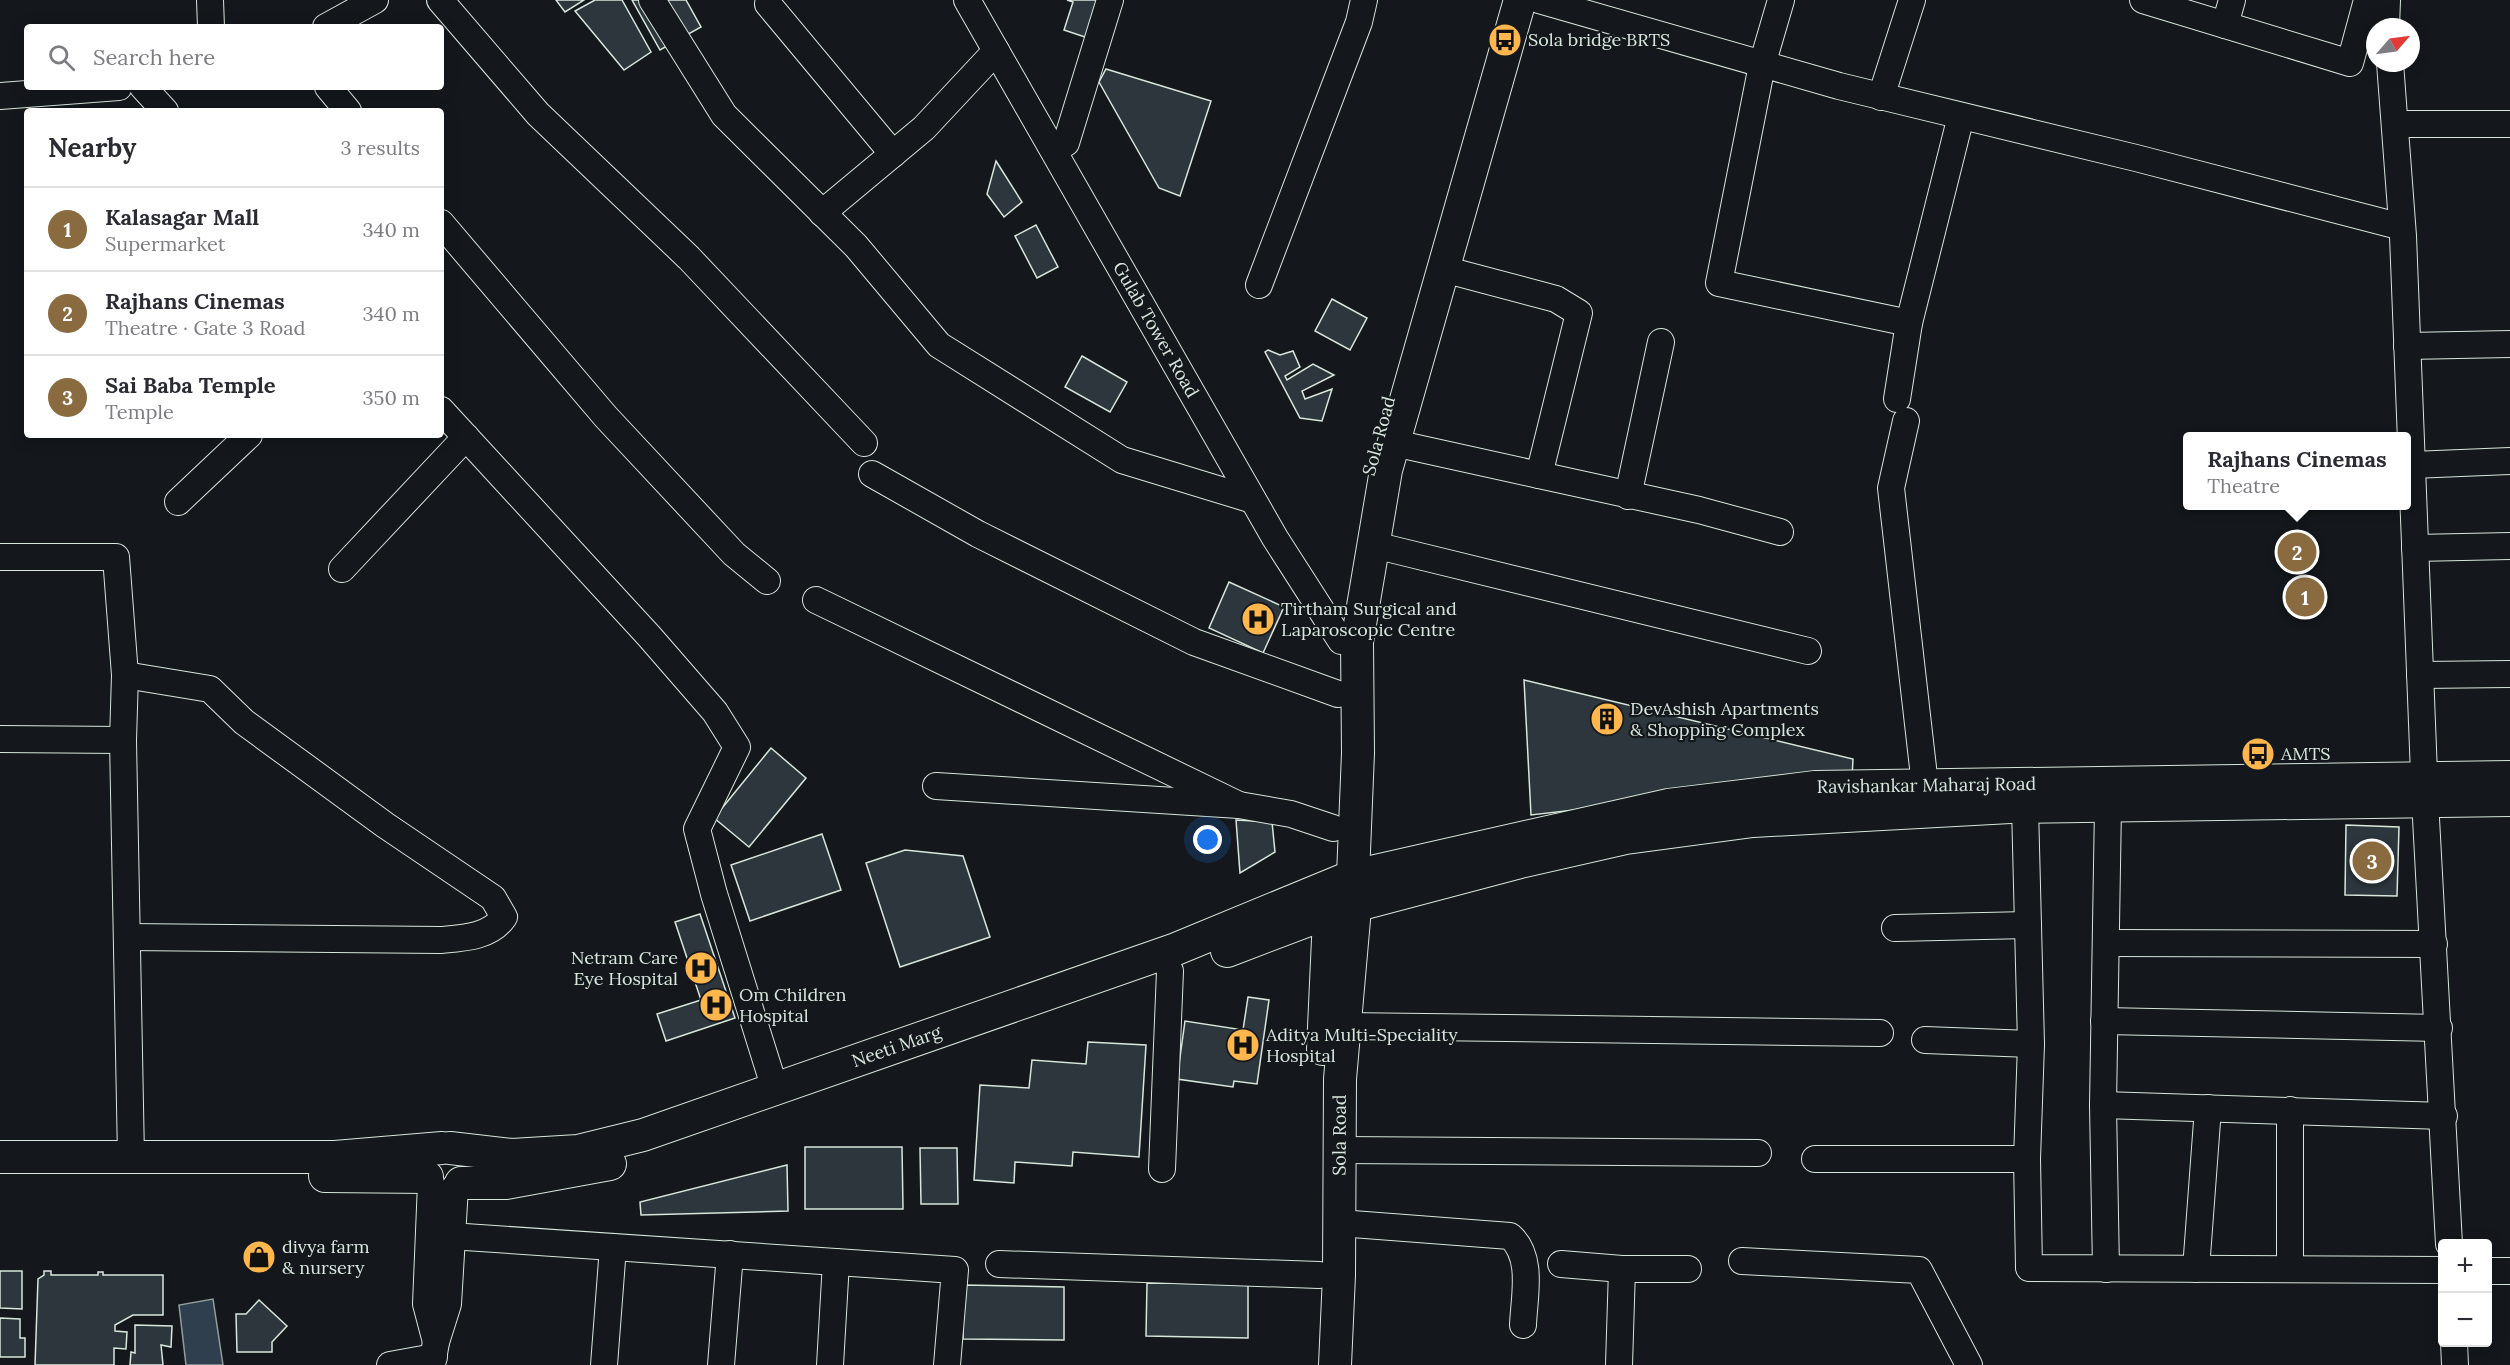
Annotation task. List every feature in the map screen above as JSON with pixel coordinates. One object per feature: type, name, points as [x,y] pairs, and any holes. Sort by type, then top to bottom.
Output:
[{"type":"main road","name":"Sola Road","points":[[1315,1365],[1342,895],[1358,753],[1351,630],[1367,476],[1499,0]]},
{"type":"main road","name":"Sola Road","points":[[1335,1365],[1340,1223],[1340,1079],[1345,1026],[1342,895],[1333,828],[1338,694],[1351,630],[1374,545],[1386,470],[1520,0]]},
{"type":"main road","name":"Ravishankar Maharaj Road","points":[[1342,895],[1520,862],[1626,838],[1753,821],[2025,807],[2108,806],[2425,789],[2510,777]]},
{"type":"main road","name":"Ravishankar Maharaj Road","points":[[1342,895],[1668,805],[1815,786],[2425,789],[2510,800]]},
{"type":"main road","name":"Neeti Marg","points":[[0,1157],[335,1157],[446,1148],[512,1155],[578,1151],[643,1135],[1176,949],[1342,895]]},
{"type":"main road","points":[[0,1176],[506,1184],[572,1173],[628,1159],[1170,971],[1342,895]]},
{"type":"main road","points":[[444,1182],[426,1160],[435,1150],[446,1148]]},
{"type":"street","points":[[210,0],[211,24]]},
{"type":"street","points":[[331,24],[375,0]]},
{"type":"street","points":[[440,0],[538,114],[689,258],[864,443]]},
{"type":"street","points":[[652,0],[724,115],[856,246],[939,345],[1122,460],[1253,500]]},
{"type":"street","name":"Gulab Tower Road","points":[[967,0],[1253,500],[1351,630]]},
{"type":"street","points":[[985,0],[1288,529],[1351,630]]},
{"type":"street","points":[[1066,143],[1110,0]]},
{"type":"street","points":[[1259,285],[1359,22],[1364,0]]},
{"type":"street","points":[[1539,0],[1881,97],[2402,227]]},
{"type":"street","points":[[1780,0],[1762,65],[1719,283],[1910,323]]},
{"type":"street","points":[[1881,97],[1912,0]]},
{"type":"street","points":[[2143,0],[2350,63],[2367,0]]},
{"type":"street","points":[[2225,25],[2232,0]]},
{"type":"street","points":[[2386,18],[2387,0]]},
{"type":"street","points":[[768,4],[893,154]]},
{"type":"street","points":[[822,213],[924,128],[996,51]]},
{"type":"street","points":[[2391,72],[2402,227],[2411,432]]},
{"type":"street","points":[[0,96],[79,90]]},
{"type":"street","points":[[146,90],[162,108]]},
{"type":"street","points":[[330,90],[346,108]]},
{"type":"street","points":[[1925,785],[1891,488],[1910,323],[1961,116]]},
{"type":"street","points":[[2395,124],[2510,124]]},
{"type":"street","points":[[444,228],[606,417],[734,554],[767,581]]},
{"type":"street","points":[[1443,269],[1556,299],[1579,313],[1539,475]]},
{"type":"street","points":[[1628,496],[1661,342]]},
{"type":"street","points":[[2407,346],[2510,344]]},
{"type":"street","points":[[444,413],[664,653],[715,712],[737,747],[697,829],[714,894],[775,1089]]},
{"type":"street","points":[[342,569],[466,437]]},
{"type":"street","points":[[178,502],[246,438]]},
{"type":"street","points":[[2411,441],[2425,789],[2449,1239]]},
{"type":"street","points":[[1394,443],[1699,510],[1780,532]]},
{"type":"street","points":[[2412,465],[2510,461]]},
{"type":"street","points":[[872,474],[978,534],[1194,642],[1338,694]]},
{"type":"street","points":[[1374,545],[1808,651]]},
{"type":"street","points":[[2415,548],[2510,546]]},
{"type":"street","points":[[0,557],[116,557],[124,675],[123,740],[131,1157]]},
{"type":"street","points":[[816,600],[1239,805]]},
{"type":"street","points":[[2420,675],[2510,674]]},
{"type":"street","points":[[124,675],[210,689],[244,722],[386,825],[493,898],[504,917],[498,926],[474,937],[441,940],[127,937]]},
{"type":"street","points":[[0,739],[123,740]]},
{"type":"street","points":[[936,786],[1239,805],[1292,814],[1333,828]]},
{"type":"street","points":[[2106,1269],[2103,1105],[2108,806]]},
{"type":"street","points":[[2025,807],[2031,1044],[2027,1159],[2029,1268],[2438,1270]]},
{"type":"street","points":[[1895,928],[2028,925]]},
{"type":"street","points":[[2106,943],[2434,944]]},
{"type":"street","points":[[1162,1169],[1170,971]]},
{"type":"street","points":[[2104,1021],[2439,1028]]},
{"type":"street","points":[[1345,1026],[1880,1033]]},
{"type":"street","points":[[1925,1040],[2031,1044]]},
{"type":"street","points":[[2103,1105],[2444,1116]]},
{"type":"street","points":[[2196,1269],[2208,1108]]},
{"type":"street","points":[[2290,1110],[2290,1269]]},
{"type":"street","points":[[1340,1150],[1758,1153]]},
{"type":"street","points":[[1815,1159],[2027,1159]]},
{"type":"street","points":[[434,1355],[448,1304],[450,1236],[444,1182]]},
{"type":"street","points":[[434,1355],[426,1304],[444,1182]]},
{"type":"street","points":[[1340,1223],[1510,1236],[1518,1243],[1526,1259],[1523,1325]]},
{"type":"street","points":[[450,1236],[955,1270],[947,1365]]},
{"type":"street","points":[[604,1365],[613,1247]]},
{"type":"street","points":[[720,1365],[730,1254]]},
{"type":"street","points":[[1742,1261],[1919,1270],[1969,1365]]},
{"type":"street","points":[[830,1365],[836,1262]]},
{"type":"street","points":[[999,1264],[1319,1275]]},
{"type":"street","points":[[1561,1264],[1622,1269],[1688,1269]]},
{"type":"street","points":[[1618,1365],[1622,1269]]},
{"type":"street","points":[[2492,1271],[2510,1271]]},
{"type":"street","points":[[2454,1347],[2455,1365]]},
{"type":"street","points":[[390,1365],[434,1355]]},
{"type":"water","points":[[213,1299],[223,1365],[186,1365],[179,1305]]},
{"type":"building","points":[[556,0],[584,0],[565,12]]},
{"type":"building","points":[[595,0],[622,0],[651,52],[624,70],[575,11]]},
{"type":"building","points":[[632,0],[686,0],[701,27],[660,50]]},
{"type":"building","points":[[1067,0],[1100,0],[1088,38],[1064,30],[1073,2]]},
{"type":"building","points":[[1106,69],[1211,101],[1180,196],[1159,188],[1099,82]]},
{"type":"building","points":[[996,161],[1022,202],[1004,217],[987,194]]},
{"type":"building","points":[[1036,225],[1058,267],[1037,278],[1015,236]]},
{"type":"building","points":[[1332,299],[1367,318],[1350,350],[1315,331]]},
{"type":"building","points":[[1268,350],[1280,355],[1293,351],[1300,367],[1285,376],[1287,380],[1313,364],[1334,375],[1302,391],[1305,399],[1332,389],[1322,421],[1300,418],[1265,352]]},
{"type":"building","points":[[1082,356],[1127,382],[1110,412],[1065,387]]},
{"type":"building","points":[[1229,582],[1284,607],[1263,653],[1209,628]]},
{"type":"building","name":"DevAshish Apartments & Shopping Complex","points":[[1524,680],[1853,759],[1852,778],[1531,815]]},
{"type":"building","points":[[771,748],[806,778],[749,847],[714,818]]},
{"type":"building","points":[[1236,820],[1272,822],[1275,852],[1240,873]]},
{"type":"building","points":[[2346,825],[2399,827],[2397,896],[2345,895]]},
{"type":"building","points":[[822,834],[841,890],[750,921],[731,865]]},
{"type":"building","points":[[905,850],[963,856],[990,937],[900,967],[866,863]]},
{"type":"building","points":[[700,914],[735,1018],[666,1041],[657,1014],[701,1000],[675,922]]},
{"type":"building","points":[[1248,997],[1269,1000],[1257,1084],[1234,1081],[1233,1087],[1177,1079],[1185,1021],[1243,1030]]},
{"type":"building","points":[[1088,1042],[1146,1045],[1139,1157],[1073,1152],[1072,1166],[1015,1162],[1014,1183],[974,1180],[980,1085],[1029,1088],[1032,1060],[1086,1064]]},
{"type":"building","points":[[805,1147],[902,1147],[903,1209],[805,1209]]},
{"type":"building","points":[[920,1148],[957,1148],[958,1204],[921,1204]]},
{"type":"building","points":[[787,1165],[788,1211],[641,1215],[640,1202]]},
{"type":"building","points":[[0,1271],[22,1271],[22,1309],[0,1308]]},
{"type":"building","points":[[44,1271],[51,1271],[51,1275],[98,1275],[98,1272],[103,1272],[103,1275],[163,1275],[163,1315],[133,1315],[115,1325],[115,1331],[127,1332],[126,1349],[114,1348],[114,1365],[35,1365],[38,1279],[44,1275]]},
{"type":"building","points":[[1147,1283],[1248,1284],[1248,1338],[1146,1336]]},
{"type":"building","points":[[963,1285],[1064,1287],[1064,1340],[963,1339]]},
{"type":"building","points":[[259,1300],[287,1326],[272,1342],[272,1352],[237,1352],[236,1314],[246,1314]]},
{"type":"building","points":[[0,1318],[20,1319],[20,1338],[25,1338],[25,1357],[0,1357]]},
{"type":"building","points":[[135,1325],[172,1326],[171,1347],[161,1345],[163,1365],[130,1365],[131,1352],[135,1353]]},
{"type":"place","name":"Sola bridge BRTS","points":[[1505,40]]},
{"type":"place","name":"Rajhans Cinemas","points":[[2297,552]]},
{"type":"place","name":"Kalasagar Mall","points":[[2305,597]]},
{"type":"place","name":"Tirtham Surgical and Laparoscopic Centre","points":[[1258,619]]},
{"type":"place","name":"DevAshish Apartments & Shopping Complex","points":[[1607,719]]},
{"type":"place","name":"AMTS","points":[[2258,754]]},
{"type":"place","name":"Sai Baba Temple","points":[[2372,861]]},
{"type":"place","name":"Netram Care Eye Hospital","points":[[701,968]]},
{"type":"place","name":"Om Children Hospital","points":[[716,1005]]},
{"type":"place","name":"Aditya Multi-Speciality Hospital","points":[[1243,1045]]},
{"type":"place","name":"divya farm & nursery","points":[[259,1257]]}]
